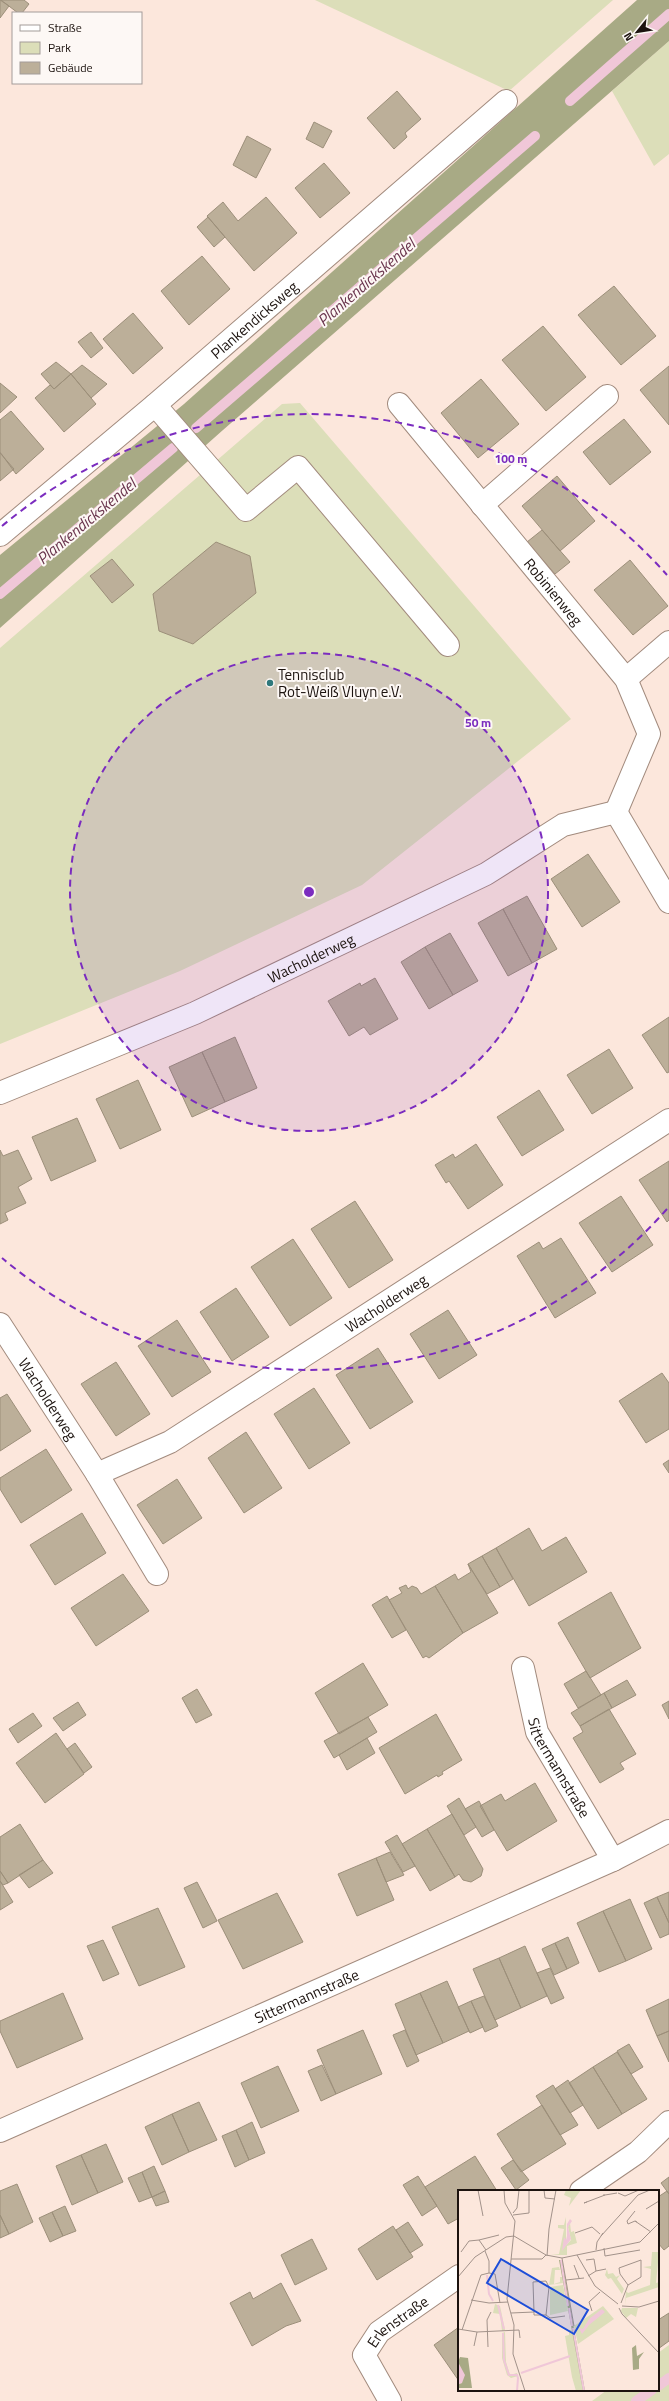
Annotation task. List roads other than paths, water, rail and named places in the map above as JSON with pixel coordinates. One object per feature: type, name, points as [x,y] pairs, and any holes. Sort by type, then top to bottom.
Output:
[{"type":"street","name":"Plankendicksweg","points":[[0,535],[155,405],[506,101]]},
{"type":"street","points":[[482,505],[606,396]]},
{"type":"street","name":"Robinienweg","points":[[398,404],[626,679],[649,734],[616,812]]},
{"type":"street","points":[[155,405],[246,510],[298,467],[448,644]]},
{"type":"street","points":[[626,679],[669,642]]},
{"type":"street","points":[[616,812],[669,902]]},
{"type":"street","name":"Wacholderweg","points":[[0,1093],[195,1013],[486,874],[563,825],[616,812]]},
{"type":"street","name":"Wacholderweg","points":[[97,1474],[170,1442],[669,1120]]},
{"type":"street","name":"Wacholderweg","points":[[0,1324],[97,1474],[157,1574]]},
{"type":"street","name":"Sittermannstraße","points":[[523,1668],[537,1732],[612,1860]]},
{"type":"street","name":"Sittermannstraße","points":[[0,2131],[612,1860],[669,1831]]},
{"type":"street","points":[[582,2190],[638,2152],[669,2122]]},
{"type":"street","name":"Erlenstraße","points":[[390,2401],[364,2355],[379,2332],[458,2277]]},
{"type":"waterway","name":"Plankendickskendel","points":[[570,101],[669,14]]},
{"type":"waterway","name":"Plankendickskendel","points":[[196,428],[535,136]]},
{"type":"waterway","name":"Plankendickskendel","points":[[0,594],[173,448]]},
{"type":"waterway","points":[[659,2385],[669,2378]]},
{"type":"waterway","points":[[636,2401],[651,2391]]},
{"type":"place","name":"Tennisclub Rot-Weiß Vluyn e.V.","points":[[270,683]]}]
